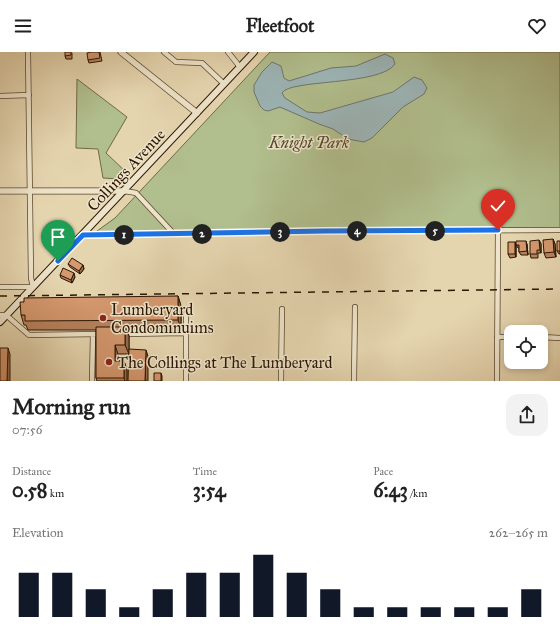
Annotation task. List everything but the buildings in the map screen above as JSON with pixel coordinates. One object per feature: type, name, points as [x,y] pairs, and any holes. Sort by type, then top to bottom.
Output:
[{"type":"main road","name":"Collings Avenue","points":[[0,322],[3,315],[33,287],[125,191],[254,52]]},
{"type":"street","points":[[0,287],[33,287],[31,278],[28,52]]},
{"type":"street","points":[[121,52],[197,113]]},
{"type":"street","points":[[164,52],[176,62],[202,63],[224,84]]},
{"type":"street","points":[[228,52],[240,67]]},
{"type":"street","points":[[0,96],[29,95]]},
{"type":"street","points":[[0,191],[125,191],[136,193],[174,234]]},
{"type":"street","points":[[497,381],[498,230]]},
{"type":"street","points":[[83,235],[324,231],[560,230]]},
{"type":"street","points":[[354,381],[355,307]]},
{"type":"street","points":[[281,381],[282,309]]},
{"type":"street","points":[[186,314],[186,381]]},
{"type":"street","points":[[3,315],[29,335],[108,334]]},
{"type":"street","points":[[116,334],[186,333]]},
{"type":"street","points":[[92,381],[93,334]]},
{"type":"street","points":[[548,337],[560,338]]},
{"type":"street","points":[[497,338],[504,338]]},
{"type":"green space","name":"Knight Park","points":[[270,52],[560,52],[560,229],[99,235],[97,231],[115,218]]},
{"type":"green space","points":[[77,79],[127,117],[106,153],[126,172],[119,179],[103,178],[98,149],[76,148]]},
{"type":"water","points":[[385,54],[393,58],[395,64],[386,71],[372,76],[300,86],[288,89],[282,93],[285,98],[307,112],[320,113],[393,92],[414,77],[422,80],[427,88],[424,94],[403,107],[372,138],[364,142],[348,139],[333,129],[280,107],[268,111],[264,110],[260,106],[254,92],[254,85],[262,72],[272,62],[281,66],[284,78],[289,81],[331,68],[356,66]]},
{"type":"railway","points":[[0,296],[560,289]]},
{"type":"place","name":"Lumberyard Condominuims","points":[[103,318]]},
{"type":"place","name":"The Collings at The Lumberyard","points":[[109,362]]},
{"type":"route","points":[[58,261],[83,235],[498,230]]}]
